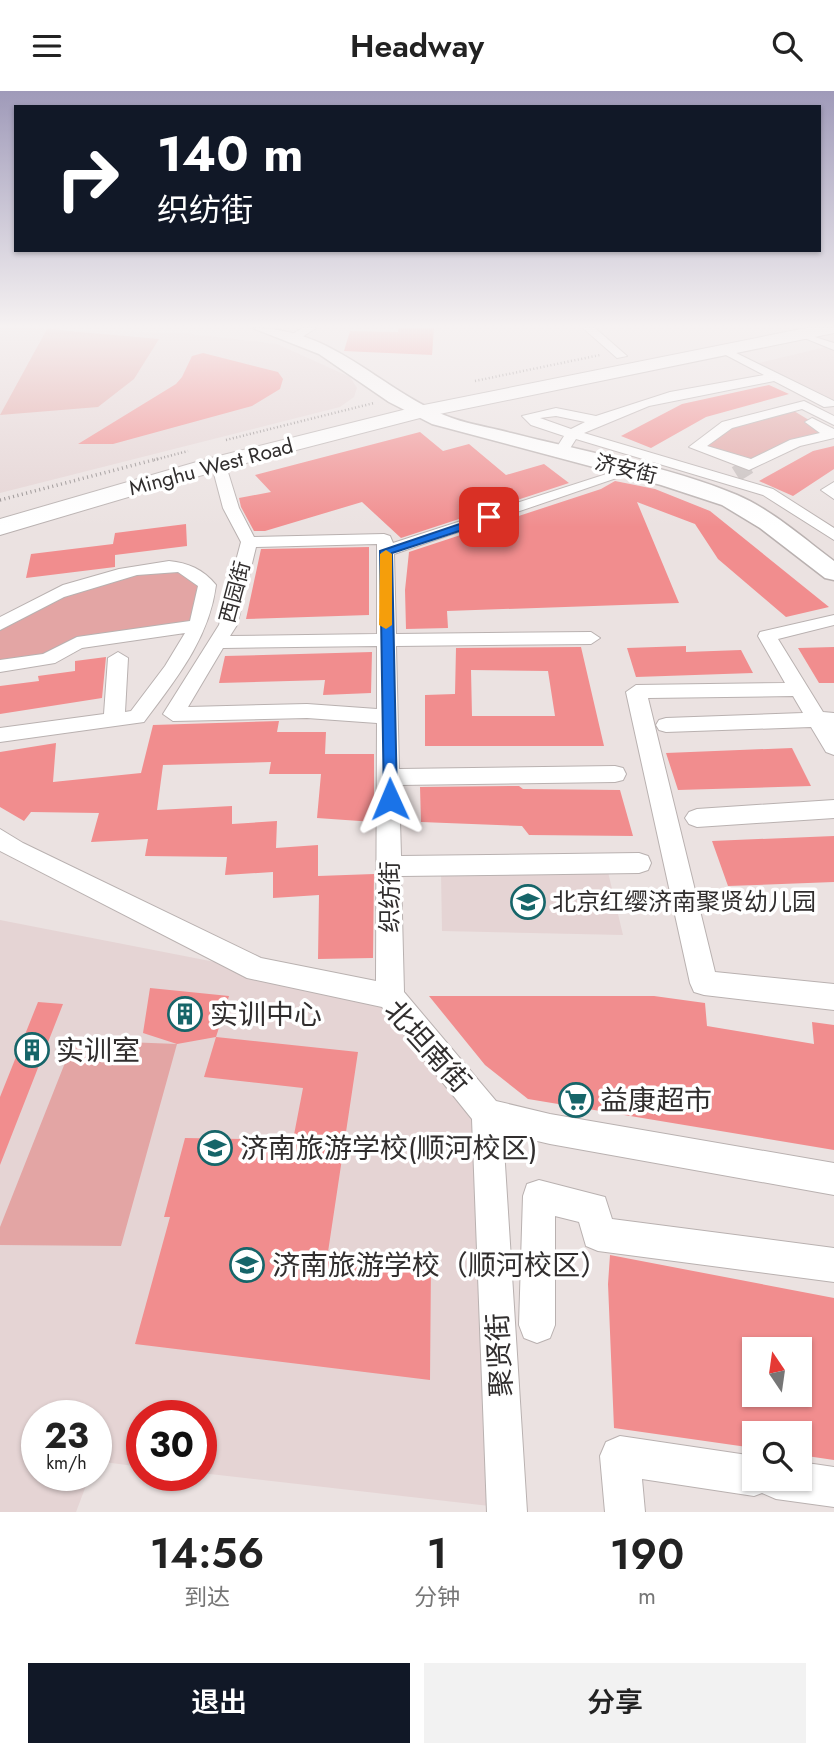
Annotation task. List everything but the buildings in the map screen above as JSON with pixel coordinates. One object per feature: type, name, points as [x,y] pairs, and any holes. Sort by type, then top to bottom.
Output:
[{"type":"main road","name":"济安街","points":[[392,394],[410,406],[489,435],[566,443],[630,471],[707,492],[757,515],[834,573]]},
{"type":"main road","name":"Minghu West Road","points":[[0,505],[459,394]]},
{"type":"main road","name":"Minghu West Road","points":[[0,527],[410,406],[477,394]]},
{"type":"street","points":[[566,443],[595,420],[632,406],[690,394]]},
{"type":"street","points":[[810,394],[834,406]]},
{"type":"street","points":[[829,527],[768,492],[741,471],[696,447],[727,425],[789,408],[833,430]]},
{"type":"street","points":[[595,420],[555,412],[529,416],[566,443],[741,471]]},
{"type":"street","points":[[707,492],[795,443],[833,430]]},
{"type":"street","name":"西园街","points":[[215,464],[220,469],[231,508],[249,542],[228,625],[173,714],[307,711],[386,717]]},
{"type":"street","points":[[249,542],[384,539],[386,551],[630,471]]},
{"type":"street","points":[[834,486],[828,490],[834,494]]},
{"type":"street","name":"织纺街","points":[[386,551],[390,996]]},
{"type":"street","points":[[0,624],[19,617],[57,594],[135,570],[178,567],[198,575],[206,585],[206,605],[195,626],[191,645],[137,717],[0,735]]},
{"type":"street","points":[[834,620],[767,636],[800,689],[827,720],[834,747]]},
{"type":"street","points":[[0,666],[48,659],[77,642],[195,626]]},
{"type":"street","points":[[218,642],[386,638],[591,638]]},
{"type":"street","points":[[114,720],[118,658]]},
{"type":"street","points":[[800,689],[636,692],[704,983],[834,997]]},
{"type":"street","points":[[666,725],[827,720]]},
{"type":"street","points":[[390,777],[615,774]]},
{"type":"street","points":[[696,818],[834,809]]},
{"type":"street","name":"北坦南街","points":[[0,838],[15,850],[257,969],[390,996],[487,1114],[550,1129],[834,1179]]},
{"type":"street","points":[[390,866],[639,863]]},
{"type":"street","name":"聚贤街","points":[[487,1114],[507,1512]]},
{"type":"street","points":[[537,1325],[539,1196],[593,1209],[598,1234],[834,1265]]},
{"type":"street","points":[[625,1512],[620,1456],[742,1474]]},
{"type":"street","points":[[812,1484],[834,1487]]},
{"type":"shaded area","points":[[0,394],[355,394],[340,407],[0,493]]},
{"type":"shaded area","points":[[11,394],[114,394],[98,407],[0,415]]},
{"type":"shaded area","points":[[810,394],[834,394],[834,406]]},
{"type":"shaded area","points":[[789,408],[832,434],[755,462],[696,447],[727,425]]},
{"type":"shaded area","points":[[178,567],[207,585],[195,626],[77,642],[48,659],[0,666],[0,624],[86,585],[129,573]]},
{"type":"shaded area","name":"北京红缨济南聚贤幼儿园","points":[[608,872],[623,935],[442,931],[441,873]]},
{"type":"shaded area","name":"济南旅游学校（顺河校区）","points":[[0,920],[390,996],[487,1114],[507,1508],[217,1475],[217,1400],[126,1400],[126,1465],[112,1463],[112,1400],[21,1400],[21,1491],[84,1491],[76,1512],[0,1512]]},
{"type":"shaded area","points":[[74,1040],[177,1044],[121,1246],[0,1245],[0,1227]]},
{"type":"tunnel","points":[[736,474],[749,466]]},
{"type":"slow traffic","points":[[386,554],[386,625]]},
{"type":"place","name":"北京红缨济南聚贤幼儿园","points":[[528,902]]},
{"type":"place","name":"实训中心","points":[[185,1014]]},
{"type":"place","name":"实训室","points":[[32,1050]]},
{"type":"place","name":"益康超市","points":[[576,1100]]},
{"type":"place","name":"济南旅游学校(顺河校区)","points":[[215,1148]]},
{"type":"place","name":"济南旅游学校（顺河校区）","points":[[247,1265]]},
{"type":"route","points":[[390,799],[386,717],[389,706],[386,551],[489,517]]}]
